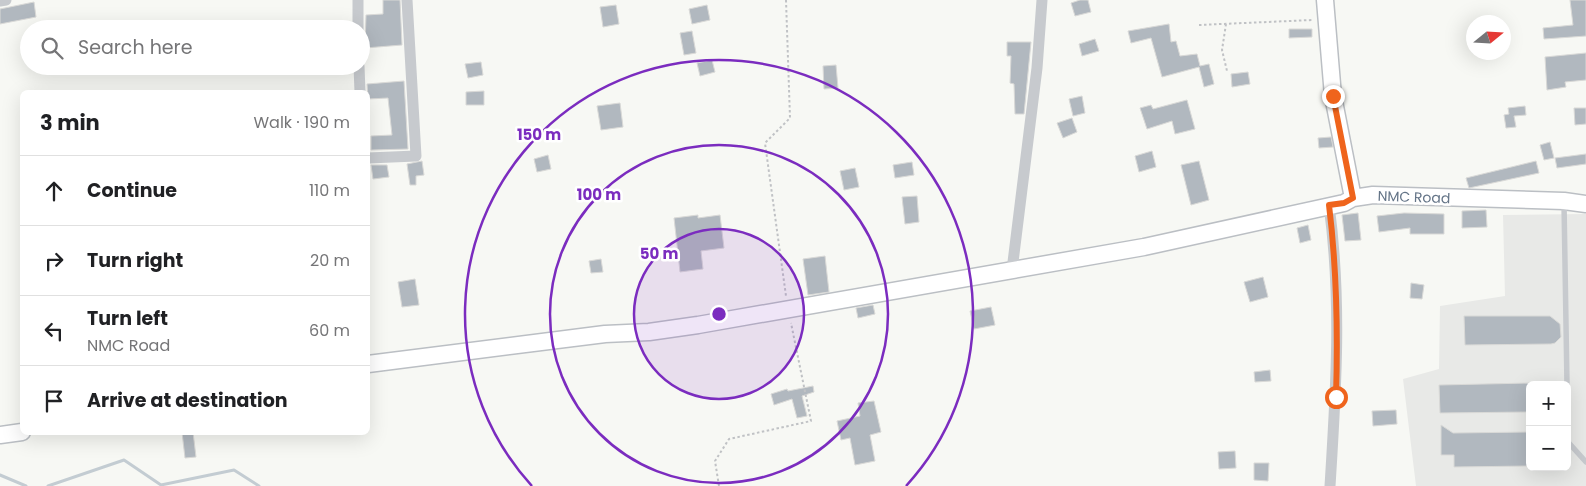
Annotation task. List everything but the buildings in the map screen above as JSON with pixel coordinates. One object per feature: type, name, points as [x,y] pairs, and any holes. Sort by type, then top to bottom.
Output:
[{"type":"street","points":[[0,1],[6,0]]},
{"type":"street","points":[[358,0],[358,20]]},
{"type":"street","points":[[370,158],[416,156],[407,0]]},
{"type":"street","points":[[1012,270],[1037,68],[1042,0]]},
{"type":"street","points":[[1325,0],[1333,96],[1353,198]]},
{"type":"street","points":[[359,75],[360,90]]},
{"type":"street","name":"NMC Road","points":[[370,364],[605,334],[649,332],[788,309],[1154,245],[1242,227],[1344,203],[1353,198],[1373,195],[1564,201],[1586,204]]},
{"type":"street","points":[[1329,205],[1336,257],[1338,302],[1336,397],[1330,486]]},
{"type":"street","points":[[0,435],[20,432]]},
{"type":"lane","points":[[1564,201],[1567,381]]},
{"type":"lane","points":[[1568,426],[1568,442],[1586,462]]},
{"type":"path","points":[[719,486],[715,461],[729,439],[811,421],[788,309],[765,143],[790,118],[786,0]]},
{"type":"path","points":[[1199,25],[1327,20]]},
{"type":"path","points":[[1226,24],[1222,50],[1227,71]]},
{"type":"shaded area","points":[[1586,214],[1586,486],[1416,486],[1403,379],[1439,369],[1440,306],[1505,296],[1503,215]]},
{"type":"waterway","points":[[48,486],[124,460],[161,485],[234,470],[259,486]]},
{"type":"waterway","points":[[0,475],[26,486]]},
{"type":"route","points":[[1333,96],[1353,198],[1344,203],[1329,205],[1336,257],[1338,302],[1336,397]]}]
